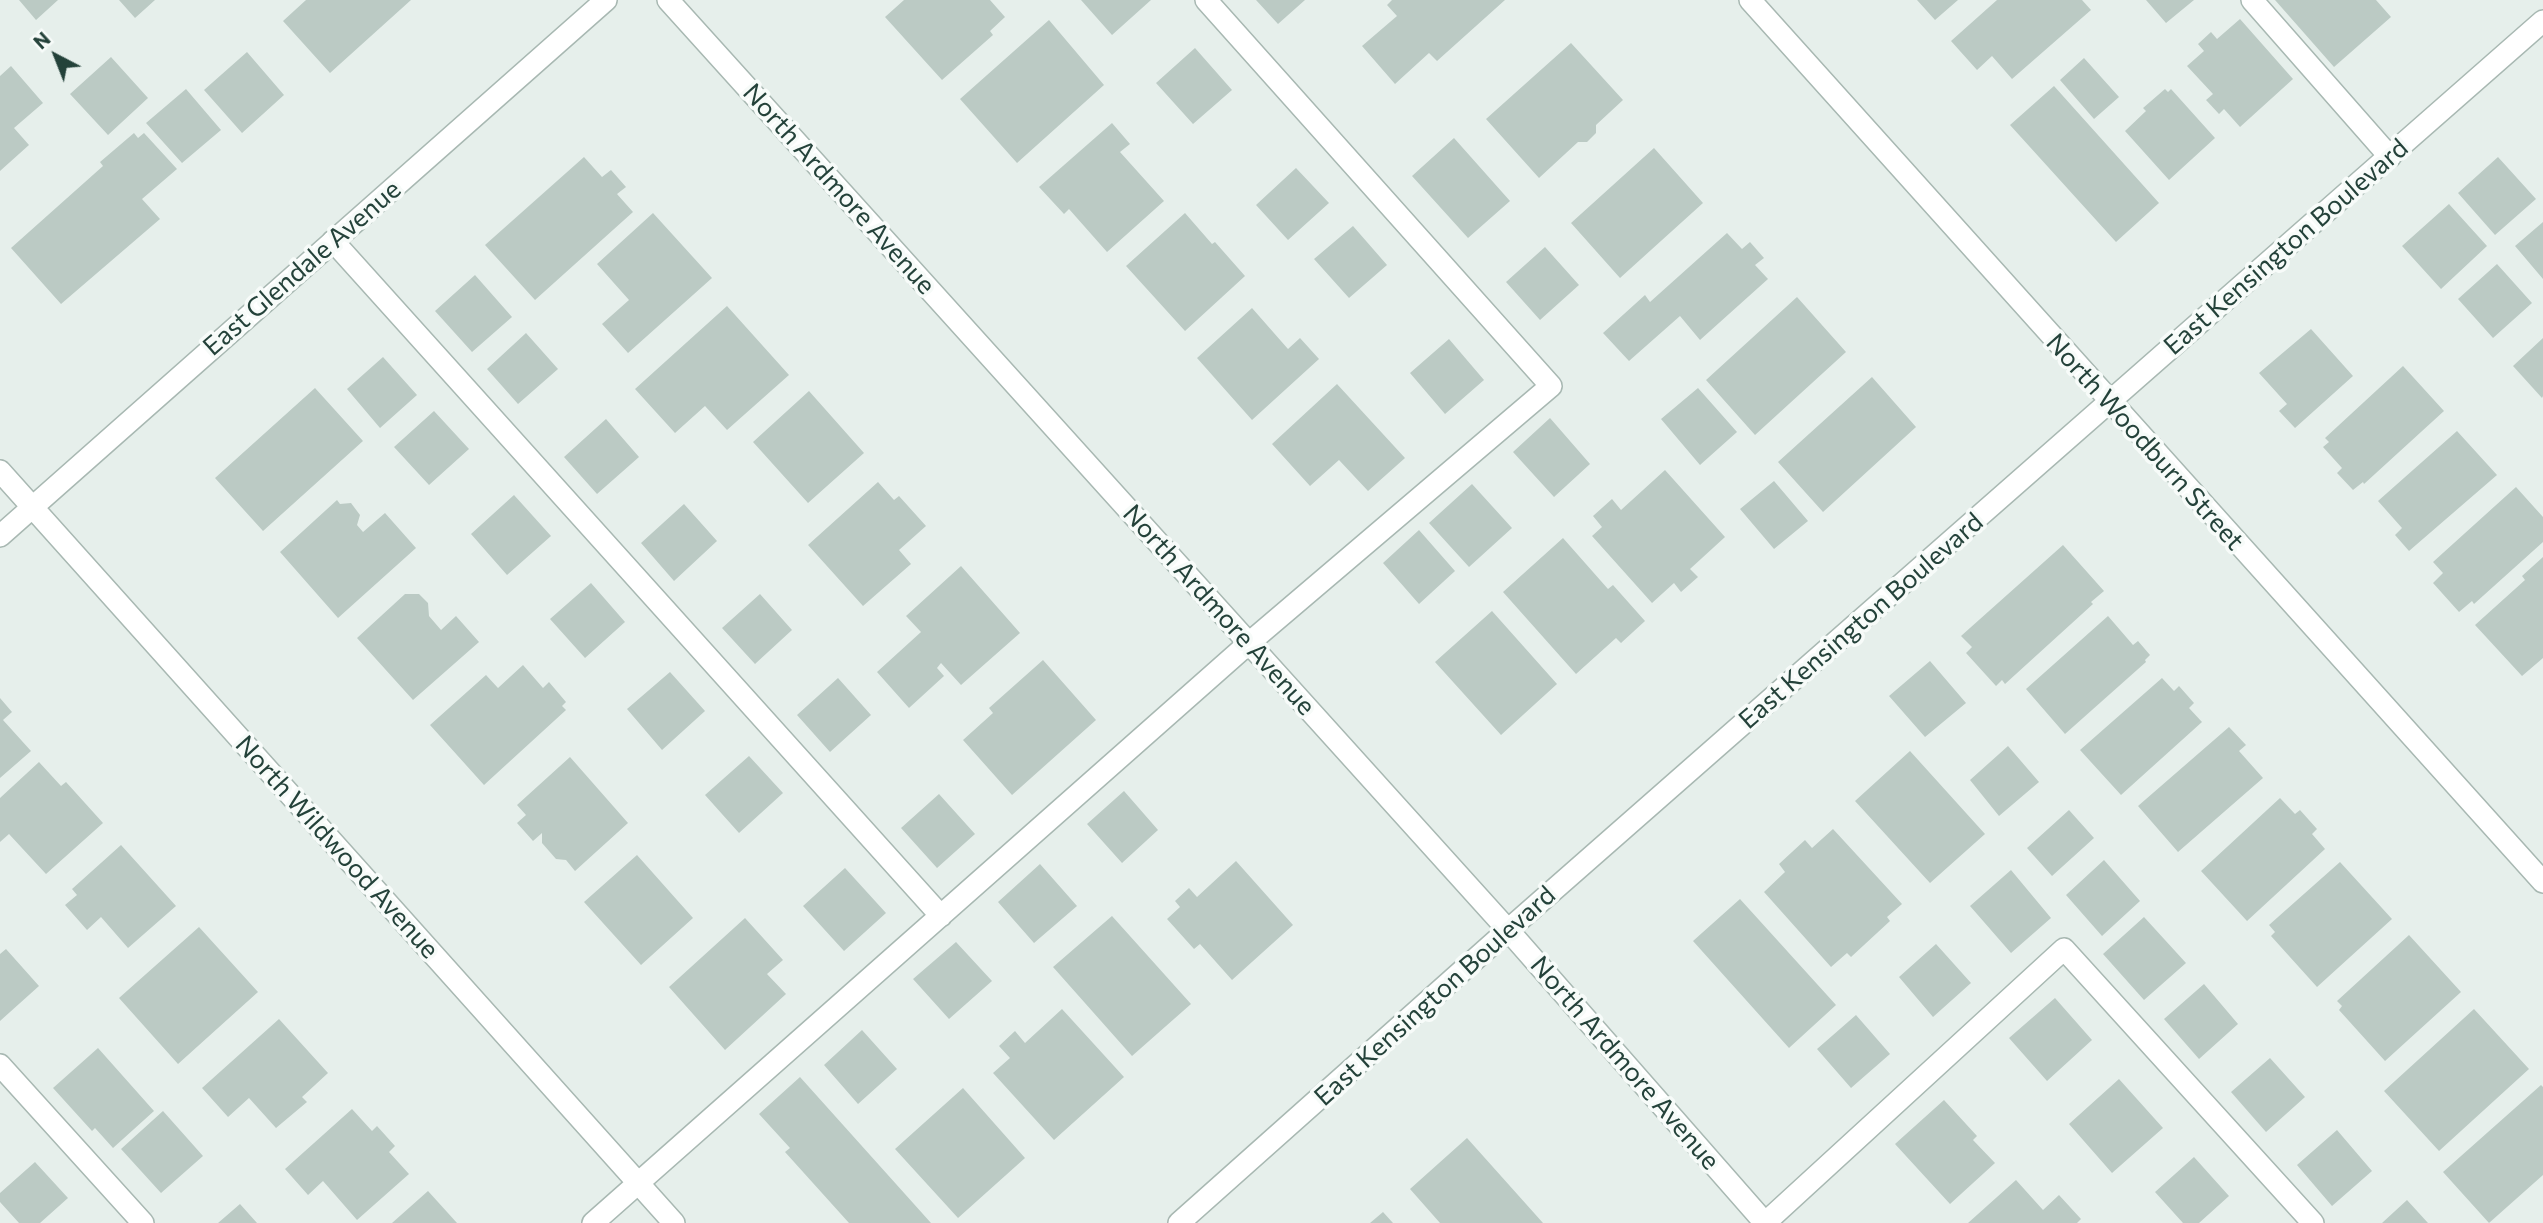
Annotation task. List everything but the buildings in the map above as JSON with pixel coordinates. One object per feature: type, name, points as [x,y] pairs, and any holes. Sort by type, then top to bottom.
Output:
[{"type":"street","name":"East Glendale Avenue","points":[[0,536],[606,0]]},
{"type":"street","name":"North Ardmore Avenue","points":[[668,0],[1508,930],[1765,1223]]},
{"type":"street","points":[[593,1223],[1249,643],[1550,386],[1206,0]]},
{"type":"street","name":"North Woodburn Street","points":[[1750,0],[2543,882]]},
{"type":"street","points":[[2252,0],[2390,157]]},
{"type":"street","name":"East Kensington Boulevard","points":[[1179,1223],[1508,930],[2543,21]]},
{"type":"street","points":[[333,241],[941,916]]},
{"type":"street","name":"North Wildwood Avenue","points":[[0,471],[674,1223]]},
{"type":"street","points":[[1765,1223],[2064,949],[2313,1223]]},
{"type":"street","points":[[0,1065],[143,1223]]}]
